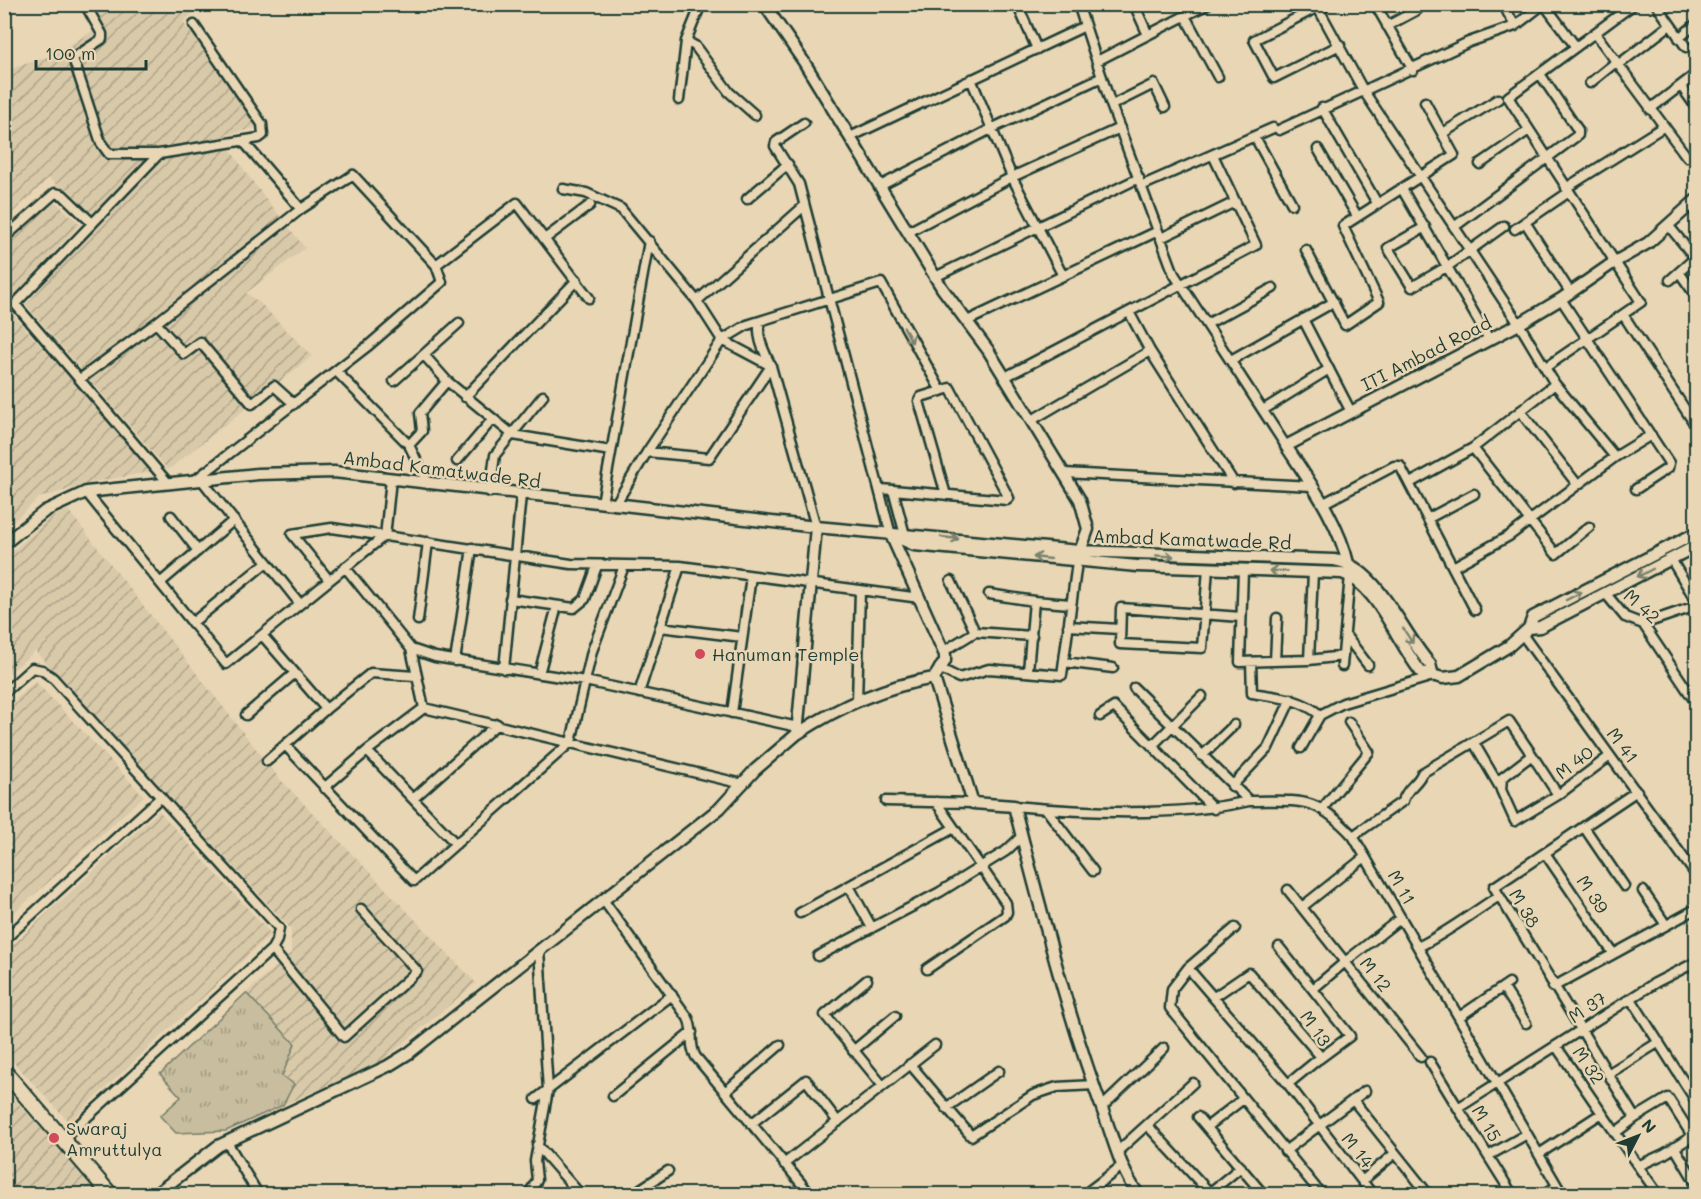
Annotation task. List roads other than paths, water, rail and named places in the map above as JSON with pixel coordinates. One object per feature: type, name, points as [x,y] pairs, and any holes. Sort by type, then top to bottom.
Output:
[{"type":"main road","points":[[4,1071],[110,1194]]},
{"type":"street","points":[[85,4],[102,34],[102,39],[73,58],[103,147],[109,154],[159,154],[243,141],[263,135],[262,124],[194,25]]},
{"type":"street","points":[[678,100],[686,41],[701,4]]},
{"type":"street","points":[[156,1194],[200,1158],[227,1142],[399,1059],[604,901],[720,808],[798,731],[827,714],[937,673],[963,678],[989,669],[1062,675],[1078,557],[1088,529],[1080,500],[1005,377],[935,277],[804,62],[764,4]]},
{"type":"street","points":[[1017,4],[1037,48]]},
{"type":"street","points":[[1078,4],[1120,128],[1181,285],[1324,503],[1348,562],[1350,575],[1342,666]]},
{"type":"street","points":[[1134,4],[1148,35]]},
{"type":"street","points":[[1097,62],[1208,4]]},
{"type":"street","points":[[1375,4],[1413,70]]},
{"type":"street","points":[[1503,4],[1515,26]]},
{"type":"street","points":[[1546,367],[1641,302],[1508,97],[1634,4]]},
{"type":"street","points":[[1656,4],[1686,47]]},
{"type":"street","points":[[935,277],[1140,182],[1276,129],[1413,70],[1469,42],[1515,26],[1543,5],[1576,47]]},
{"type":"street","points":[[1340,45],[1274,78],[1254,40],[1317,6],[1340,45],[1363,90],[1519,324],[1555,384],[1615,457]]},
{"type":"street","points":[[1387,26],[1417,10]]},
{"type":"street","points":[[1185,16],[1218,77]]},
{"type":"street","points":[[1679,38],[1696,24]]},
{"type":"street","points":[[1590,83],[1670,25]]},
{"type":"street","points":[[850,137],[1085,26]]},
{"type":"street","points":[[1595,33],[1687,157]]},
{"type":"street","points":[[686,41],[695,46],[729,92],[755,115]]},
{"type":"street","points":[[1454,227],[1574,140],[1578,130],[1540,74]]},
{"type":"street","points":[[1650,110],[1696,74]]},
{"type":"street","points":[[880,186],[993,128],[1102,77]]},
{"type":"street","points":[[972,79],[1012,177],[1063,276]]},
{"type":"street","points":[[1112,105],[1154,84],[1165,107]]},
{"type":"street","points":[[1681,86],[1696,107]]},
{"type":"street","points":[[1443,133],[1498,99]]},
{"type":"street","points":[[1306,250],[1345,325],[1379,302],[1343,226],[1454,155],[1425,102]]},
{"type":"street","points":[[1322,108],[1377,203]]},
{"type":"street","points":[[804,123],[775,144],[799,184],[803,207],[881,489],[891,535],[944,651],[945,661],[937,673],[973,803]]},
{"type":"street","points":[[1515,229],[1567,190],[1663,127]]},
{"type":"street","points":[[908,232],[1012,177],[1120,128]]},
{"type":"street","points":[[1480,164],[1529,130]]},
{"type":"street","points":[[1255,137],[1292,204]]},
{"type":"street","points":[[243,141],[301,209]]},
{"type":"street","points":[[1318,149],[1357,216]]},
{"type":"street","points":[[159,154],[91,222],[15,304],[169,484]]},
{"type":"street","points":[[1005,377],[1256,245],[1213,155]]},
{"type":"street","points":[[747,199],[788,164]]},
{"type":"street","points":[[80,379],[301,209],[352,175],[436,264],[442,282],[336,371],[197,480],[234,520],[300,604]]},
{"type":"street","points":[[562,189],[586,193],[621,209],[697,301],[722,340],[771,366]]},
{"type":"street","points":[[1402,189],[1489,339]]},
{"type":"street","points":[[4,238],[55,193],[63,195],[91,222]]},
{"type":"street","name":"ITI Ambad Road","points":[[1286,446],[1350,410],[1519,324],[1561,299],[1613,262],[1648,243],[1696,200]]},
{"type":"street","points":[[967,321],[1063,276],[1235,202]]},
{"type":"street","points":[[436,264],[517,203],[546,238],[589,298]]},
{"type":"street","points":[[546,238],[590,205]]},
{"type":"street","points":[[697,301],[803,207]]},
{"type":"street","points":[[1525,222],[1570,292]]},
{"type":"street","points":[[1668,225],[1696,258],[1670,280]]},
{"type":"street","points":[[1425,227],[1388,248],[1412,287],[1471,251],[1504,226]]},
{"type":"street","points":[[602,503],[649,241]]},
{"type":"street","points":[[1679,272],[1696,296]]},
{"type":"street","points":[[465,397],[577,279]]},
{"type":"street","points":[[615,504],[646,452],[722,340],[740,328],[760,321],[881,283],[941,391]]},
{"type":"street","points":[[1207,324],[1273,288]]},
{"type":"street","points":[[1561,299],[1651,435],[1669,467],[1636,489]]},
{"type":"street","points":[[1231,360],[1334,302]]},
{"type":"street","points":[[1129,312],[1150,351],[1234,483]]},
{"type":"street","points":[[1623,316],[1696,426]]},
{"type":"street","points":[[1303,319],[1350,410]]},
{"type":"street","points":[[760,321],[759,337],[771,366],[816,527],[798,731]]},
{"type":"street","points":[[156,322],[184,354],[200,342],[252,404],[274,386],[294,404]]},
{"type":"street","points":[[394,381],[459,323]]},
{"type":"street","points":[[1032,420],[1150,351]]},
{"type":"street","points":[[423,355],[465,397],[513,435],[611,452]]},
{"type":"street","points":[[646,452],[709,458],[771,366]]},
{"type":"street","points":[[1263,410],[1329,369]]},
{"type":"street","points":[[336,371],[409,445],[428,484]]},
{"type":"street","points":[[409,445],[422,431],[420,413],[447,381]]},
{"type":"street","points":[[1410,483],[1473,448],[1555,384]]},
{"type":"street","points":[[881,489],[946,495],[1009,498],[950,388],[921,397],[919,401],[946,495]]},
{"type":"street","points":[[490,492],[495,455],[543,396]]},
{"type":"street","points":[[1520,411],[1577,484]]},
{"type":"street","points":[[457,461],[492,420]]},
{"type":"street","points":[[1453,567],[1509,536],[1577,484],[1651,435]]},
{"type":"street","points":[[1473,448],[1556,554],[1589,527]]},
{"type":"street","points":[[1324,503],[1394,466],[1400,466],[1475,610]]},
{"type":"street","name":"Ambad Kamatwade Rd","points":[[4,544],[45,511],[86,492],[197,480],[334,472],[490,492],[891,535],[904,534],[1078,557],[1348,562]]},
{"type":"street","points":[[1064,473],[1312,486]]},
{"type":"street","points":[[86,492],[226,664],[384,537],[391,479]]},
{"type":"street","points":[[893,490],[904,534]]},
{"type":"street","points":[[1429,518],[1474,494]]},
{"type":"street","points":[[504,669],[521,495]]},
{"type":"street","points":[[171,516],[198,551]]},
{"type":"street","points":[[160,583],[234,520]]},
{"type":"street","points":[[329,580],[292,534],[332,528],[472,548],[515,557],[597,566],[680,566],[920,598]]},
{"type":"street","points":[[1348,562],[1362,572],[1410,659],[1421,672],[1448,679],[1459,676],[1509,646],[1526,631],[1533,617],[1696,533]]},
{"type":"street","name":"Ambad Kamatwade Rd","points":[[891,535],[914,545],[1208,568],[1350,575]]},
{"type":"street","points":[[418,620],[428,542]]},
{"type":"street","points":[[1526,631],[1540,627],[1696,546]]},
{"type":"street","points":[[455,660],[472,548]]},
{"type":"street","points":[[1671,559],[1696,601]]},
{"type":"street","points":[[192,623],[267,562]]},
{"type":"street","points":[[510,599],[574,608],[582,603],[597,566]]},
{"type":"street","points":[[285,745],[414,881],[571,742],[592,651],[624,566]]},
{"type":"street","points":[[639,693],[680,566]]},
{"type":"street","points":[[345,567],[411,649],[415,676],[424,708]]},
{"type":"street","points":[[1208,568],[1204,615],[1202,648],[1120,644],[1121,608],[1204,615],[1241,617]]},
{"type":"street","points":[[1243,570],[1240,662],[1309,660],[1343,656]]},
{"type":"street","points":[[1309,660],[1313,572]]},
{"type":"street","points":[[1350,575],[1371,588]]},
{"type":"street","points":[[732,713],[751,576]]},
{"type":"street","points":[[951,580],[975,632]]},
{"type":"street","points":[[857,702],[860,590]]},
{"type":"street","points":[[989,594],[1070,604]]},
{"type":"street","name":"M 42","points":[[1606,594],[1625,617],[1643,624],[1696,703]]},
{"type":"street","points":[[1028,671],[1034,601]]},
{"type":"street","points":[[539,675],[557,606]]},
{"type":"street","points":[[1643,624],[1696,606]]},
{"type":"street","points":[[1275,661],[1277,618]]},
{"type":"street","points":[[1068,626],[1120,629]]},
{"type":"street","points":[[660,627],[742,637]]},
{"type":"street","name":"M 41","points":[[1526,631],[1610,756],[1637,790],[1696,875]]},
{"type":"street","points":[[944,651],[975,632],[1032,636]]},
{"type":"street","points":[[262,634],[326,709]]},
{"type":"street","points":[[1345,635],[1368,665]]},
{"type":"street","points":[[411,649],[455,660],[585,681],[732,713],[798,731]]},
{"type":"street","points":[[1064,662],[1113,668]]},
{"type":"street","points":[[1251,662],[1252,693],[1291,699],[1310,706],[1320,715]]},
{"type":"street","points":[[4,693],[32,668],[42,670],[53,678],[279,928],[277,940],[272,949],[64,1138]]},
{"type":"street","points":[[246,715],[295,673]]},
{"type":"street","points":[[267,761],[371,673],[415,676]]},
{"type":"street","points":[[1300,748],[1320,715],[1343,703],[1433,676]]},
{"type":"street","points":[[1134,688],[1249,801]]},
{"type":"street","points":[[1152,746],[1202,696]]},
{"type":"street","points":[[1232,786],[1268,748],[1291,699]]},
{"type":"street","points":[[1100,716],[1112,706],[1214,809]]},
{"type":"street","points":[[324,788],[367,751],[424,708],[743,784]]},
{"type":"street","points":[[1353,836],[1403,801],[1405,792],[1420,779],[1422,772],[1509,720],[1532,755]]},
{"type":"street","points":[[1322,809],[1369,753],[1349,722]]},
{"type":"street","points":[[413,799],[497,724]]},
{"type":"street","points":[[1202,756],[1233,725]]},
{"type":"street","points":[[1474,743],[1501,790]]},
{"type":"street","points":[[367,751],[456,843]]},
{"type":"street","name":"M 40","points":[[1558,795],[1532,755],[1502,778],[1501,790],[1515,821],[1558,795],[1610,756]]},
{"type":"street","name":"M 38","points":[[1635,1119],[1494,887],[1637,790]]},
{"type":"street","points":[[4,940],[161,797]]},
{"type":"street","points":[[886,801],[1014,806],[1030,876],[1094,1085],[1123,1165],[1138,1194]]},
{"type":"street","name":"M 11","points":[[1014,806],[1046,809],[1214,809],[1249,801],[1299,801],[1333,814],[1353,836],[1562,1194]]},
{"type":"street","points":[[927,969],[1006,914],[1006,903],[936,802]]},
{"type":"street","points":[[1046,809],[1093,871]]},
{"type":"street","points":[[1584,827],[1624,886]]},
{"type":"street","points":[[800,913],[954,828]]},
{"type":"street","points":[[818,956],[981,867],[1022,836]]},
{"type":"street","name":"M 39","points":[[1545,853],[1613,953]]},
{"type":"street","points":[[1302,907],[1365,857]]},
{"type":"street","points":[[849,886],[872,928]]},
{"type":"street","points":[[1288,890],[1345,963]]},
{"type":"street","points":[[1643,891],[1666,925]]},
{"type":"street","points":[[1418,947],[1441,936],[1454,924],[1499,896]]},
{"type":"street","points":[[604,901],[688,1018],[692,1032],[692,1051],[810,1194]]},
{"type":"street","points":[[272,949],[344,1037],[417,971],[361,909]]},
{"type":"street","points":[[1553,987],[1696,909]]},
{"type":"street","name":"M 12","points":[[1401,918],[1345,963],[1421,1057]]},
{"type":"street","points":[[1235,928],[1188,968],[1172,988],[1170,1008],[1319,1194]]},
{"type":"street","points":[[1279,947],[1350,1036],[1319,1059]]},
{"type":"street","points":[[529,1194],[537,1180],[534,1166],[548,1090],[539,950]]},
{"type":"street","name":"M 37","points":[[1498,1084],[1631,999],[1696,962]]},
{"type":"street","name":"M 13","points":[[1313,989],[1345,963]]},
{"type":"street","name":"M 14","points":[[1188,968],[1288,1084],[1372,1194]]},
{"type":"street","name":"M 13","points":[[1214,997],[1249,973],[1286,1014],[1321,1057],[1288,1084]]},
{"type":"street","points":[[867,980],[825,1015],[883,1086]]},
{"type":"street","points":[[1459,1017],[1506,985],[1526,1023]]},
{"type":"street","points":[[536,1100],[672,995]]},
{"type":"street","points":[[1631,999],[1696,1101]]},
{"type":"street","points":[[853,1051],[895,1016]]},
{"type":"street","points":[[613,1096],[692,1032]]},
{"type":"street","points":[[1608,1074],[1659,1042]]},
{"type":"street","points":[[725,1092],[780,1045]]},
{"type":"street","points":[[784,1164],[935,1045]]},
{"type":"street","name":"M 32","points":[[1556,1046],[1658,1194]]},
{"type":"street","points":[[1102,1107],[1164,1048]]},
{"type":"street","points":[[1430,1062],[1458,1108]]},
{"type":"street","points":[[910,1064],[971,1136],[1034,1095],[1057,1087],[1094,1085]]},
{"type":"street","points":[[946,1108],[999,1071]]},
{"type":"street","points":[[751,1124],[806,1080],[837,1122]]},
{"type":"street","points":[[1118,1151],[1194,1083]]},
{"type":"street","name":"M 15","points":[[1498,1084],[1458,1108],[1512,1194]]},
{"type":"street","points":[[1285,1151],[1365,1091]]},
{"type":"street","points":[[1615,1132],[1668,1098],[1695,1135],[1675,1148],[1638,1166]]},
{"type":"street","points":[[1207,1127],[1243,1099]]},
{"type":"street","points":[[1353,1100],[1428,1194]]},
{"type":"street","points":[[1539,1154],[1602,1113]]},
{"type":"street","points":[[1198,1117],[1263,1194]]},
{"type":"street","points":[[1147,1125],[1209,1194],[1241,1167]]},
{"type":"street","points":[[1488,1156],[1527,1134]]},
{"type":"street","points":[[227,1142],[258,1194]]},
{"type":"street","points":[[537,1144],[580,1194]]},
{"type":"street","points":[[1675,1148],[1696,1183]]},
{"type":"street","points":[[1362,1181],[1395,1154]]},
{"type":"street","points":[[1085,1194],[1123,1165]]},
{"type":"street","points":[[633,1194],[668,1171]]},
{"type":"street","points":[[1545,1194],[1557,1186]]},
{"type":"place","name":"Hanuman Temple","points":[[700,654]]},
{"type":"place","name":"Swaraj Amruttulya","points":[[54,1138]]}]
